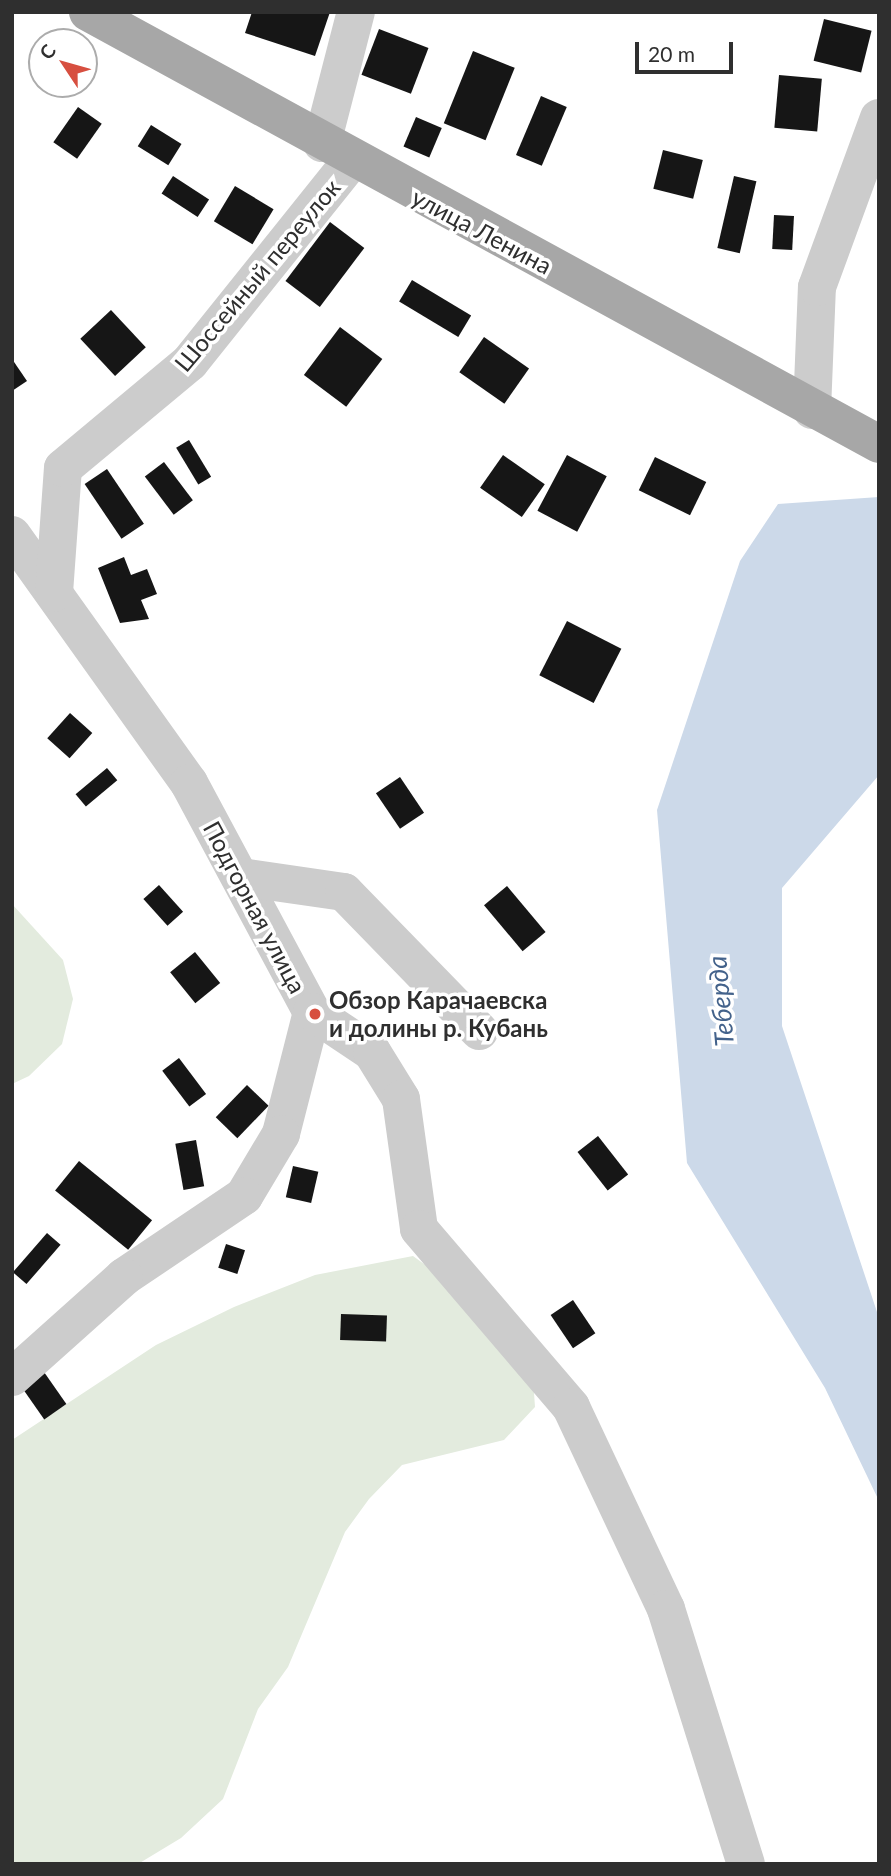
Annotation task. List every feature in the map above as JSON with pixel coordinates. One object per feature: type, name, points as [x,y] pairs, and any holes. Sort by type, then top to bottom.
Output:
[{"type":"main road","name":"улица Ленина","points":[[88,12],[337,151],[870,439]]},
{"type":"street","name":"Шоссейный переулок","points":[[54,593],[63,468],[190,362],[337,151],[356,12]]},
{"type":"street","points":[[812,410],[817,286],[879,118]]},
{"type":"street","name":"Подгорная улица","points":[[12,535],[189,783],[312,1012],[281,1134],[244,1196],[124,1278],[12,1377]]},
{"type":"street","points":[[240,877],[344,892],[479,1031]]},
{"type":"street","points":[[312,1012],[372,1052],[401,1099],[419,1229],[570,1408],[666,1609],[746,1864]]},
{"type":"shaded area","points":[[12,904],[63,960],[73,999],[62,1044],[29,1076],[12,1084]]},
{"type":"shaded area","points":[[413,1256],[446,1280],[532,1364],[535,1407],[504,1440],[402,1465],[369,1499],[345,1532],[288,1667],[258,1709],[223,1799],[181,1838],[138,1864],[12,1864],[12,1440],[156,1345],[234,1307],[315,1275]]},
{"type":"water","name":"Теберда","points":[[879,497],[879,775],[782,888],[782,1026],[879,1318],[879,1501],[825,1388],[687,1163],[657,810],[740,561],[778,504]]},
{"type":"building","points":[[252,12],[330,12],[315,56],[245,33]]},
{"type":"building","points":[[824,19],[872,31],[861,73],[814,61]]},
{"type":"building","points":[[379,29],[428,48],[411,94],[361,75]]},
{"type":"building","points":[[473,51],[515,68],[486,140],[444,123]]},
{"type":"building","points":[[779,75],[822,79],[817,132],[774,128]]},
{"type":"building","points":[[541,96],[567,107],[542,166],[516,155]]},
{"type":"building","points":[[78,107],[102,124],[77,159],[53,142]]},
{"type":"building","points":[[416,117],[442,128],[429,157],[403,146]]},
{"type":"building","points":[[151,125],[182,144],[168,165],[138,146]]},
{"type":"building","points":[[663,150],[703,160],[693,199],[653,189]]},
{"type":"building","points":[[173,176],[209,199],[198,217],[162,194]]},
{"type":"building","points":[[734,176],[756,181],[740,253],[717,248]]},
{"type":"building","points":[[235,186],[274,209],[252,244],[214,221]]},
{"type":"building","points":[[774,215],[794,216],[792,250],[772,249]]},
{"type":"building","points":[[330,222],[364,248],[320,307],[285,281]]},
{"type":"building","points":[[412,280],[471,316],[458,337],[399,301]]},
{"type":"building","points":[[111,310],[146,347],[115,376],[80,339]]},
{"type":"building","points":[[340,327],[382,359],[346,407],[304,375]]},
{"type":"building","points":[[484,337],[529,369],[504,404],[459,372]]},
{"type":"building","points":[[12,359],[27,381],[12,391]]},
{"type":"building","points":[[189,440],[211,477],[198,485],[176,448]]},
{"type":"building","points":[[503,455],[545,484],[522,517],[480,488]]},
{"type":"building","points":[[567,455],[607,476],[577,532],[537,511]]},
{"type":"building","points":[[655,457],[706,482],[690,515],[639,490]]},
{"type":"building","points":[[164,462],[193,500],[174,515],[145,476]]},
{"type":"building","points":[[107,469],[144,524],[122,539],[85,484]]},
{"type":"building","points":[[124,557],[131,575],[147,569],[157,594],[141,600],[149,619],[120,623],[98,568]]},
{"type":"building","points":[[567,621],[621,649],[594,703],[539,675]]},
{"type":"building","points":[[70,713],[92,733],[70,758],[47,738]]},
{"type":"building","points":[[107,768],[117,780],[86,807],[76,794]]},
{"type":"building","points":[[400,777],[424,813],[400,829],[376,793]]},
{"type":"building","points":[[159,885],[183,912],[167,926],[143,899]]},
{"type":"building","points":[[507,886],[546,932],[523,951],[484,905]]},
{"type":"building","points":[[195,952],[220,983],[195,1003],[170,972]]},
{"type":"building","points":[[179,1058],[206,1094],[189,1107],[162,1071]]},
{"type":"building","points":[[247,1085],[269,1106],[237,1138],[216,1117]]},
{"type":"building","points":[[598,1136],[628,1175],[608,1191],[578,1152]]},
{"type":"building","points":[[196,1140],[204,1186],[183,1190],[175,1144]]},
{"type":"building","points":[[79,1161],[152,1220],[128,1250],[55,1191]]},
{"type":"building","points":[[293,1166],[318,1172],[311,1203],[286,1197]]},
{"type":"building","points":[[47,1233],[61,1245],[26,1284],[13,1272]]},
{"type":"building","points":[[226,1244],[245,1250],[237,1274],[218,1268]]},
{"type":"building","points":[[573,1300],[595,1333],[573,1348],[551,1315]]},
{"type":"building","points":[[341,1314],[387,1316],[386,1342],[340,1340]]},
{"type":"building","points":[[44,1372],[66,1404],[44,1419],[22,1387]]},
{"type":"place","name":"Обзор Карачаевска и долины р. Кубань","points":[[315,1014]]}]
